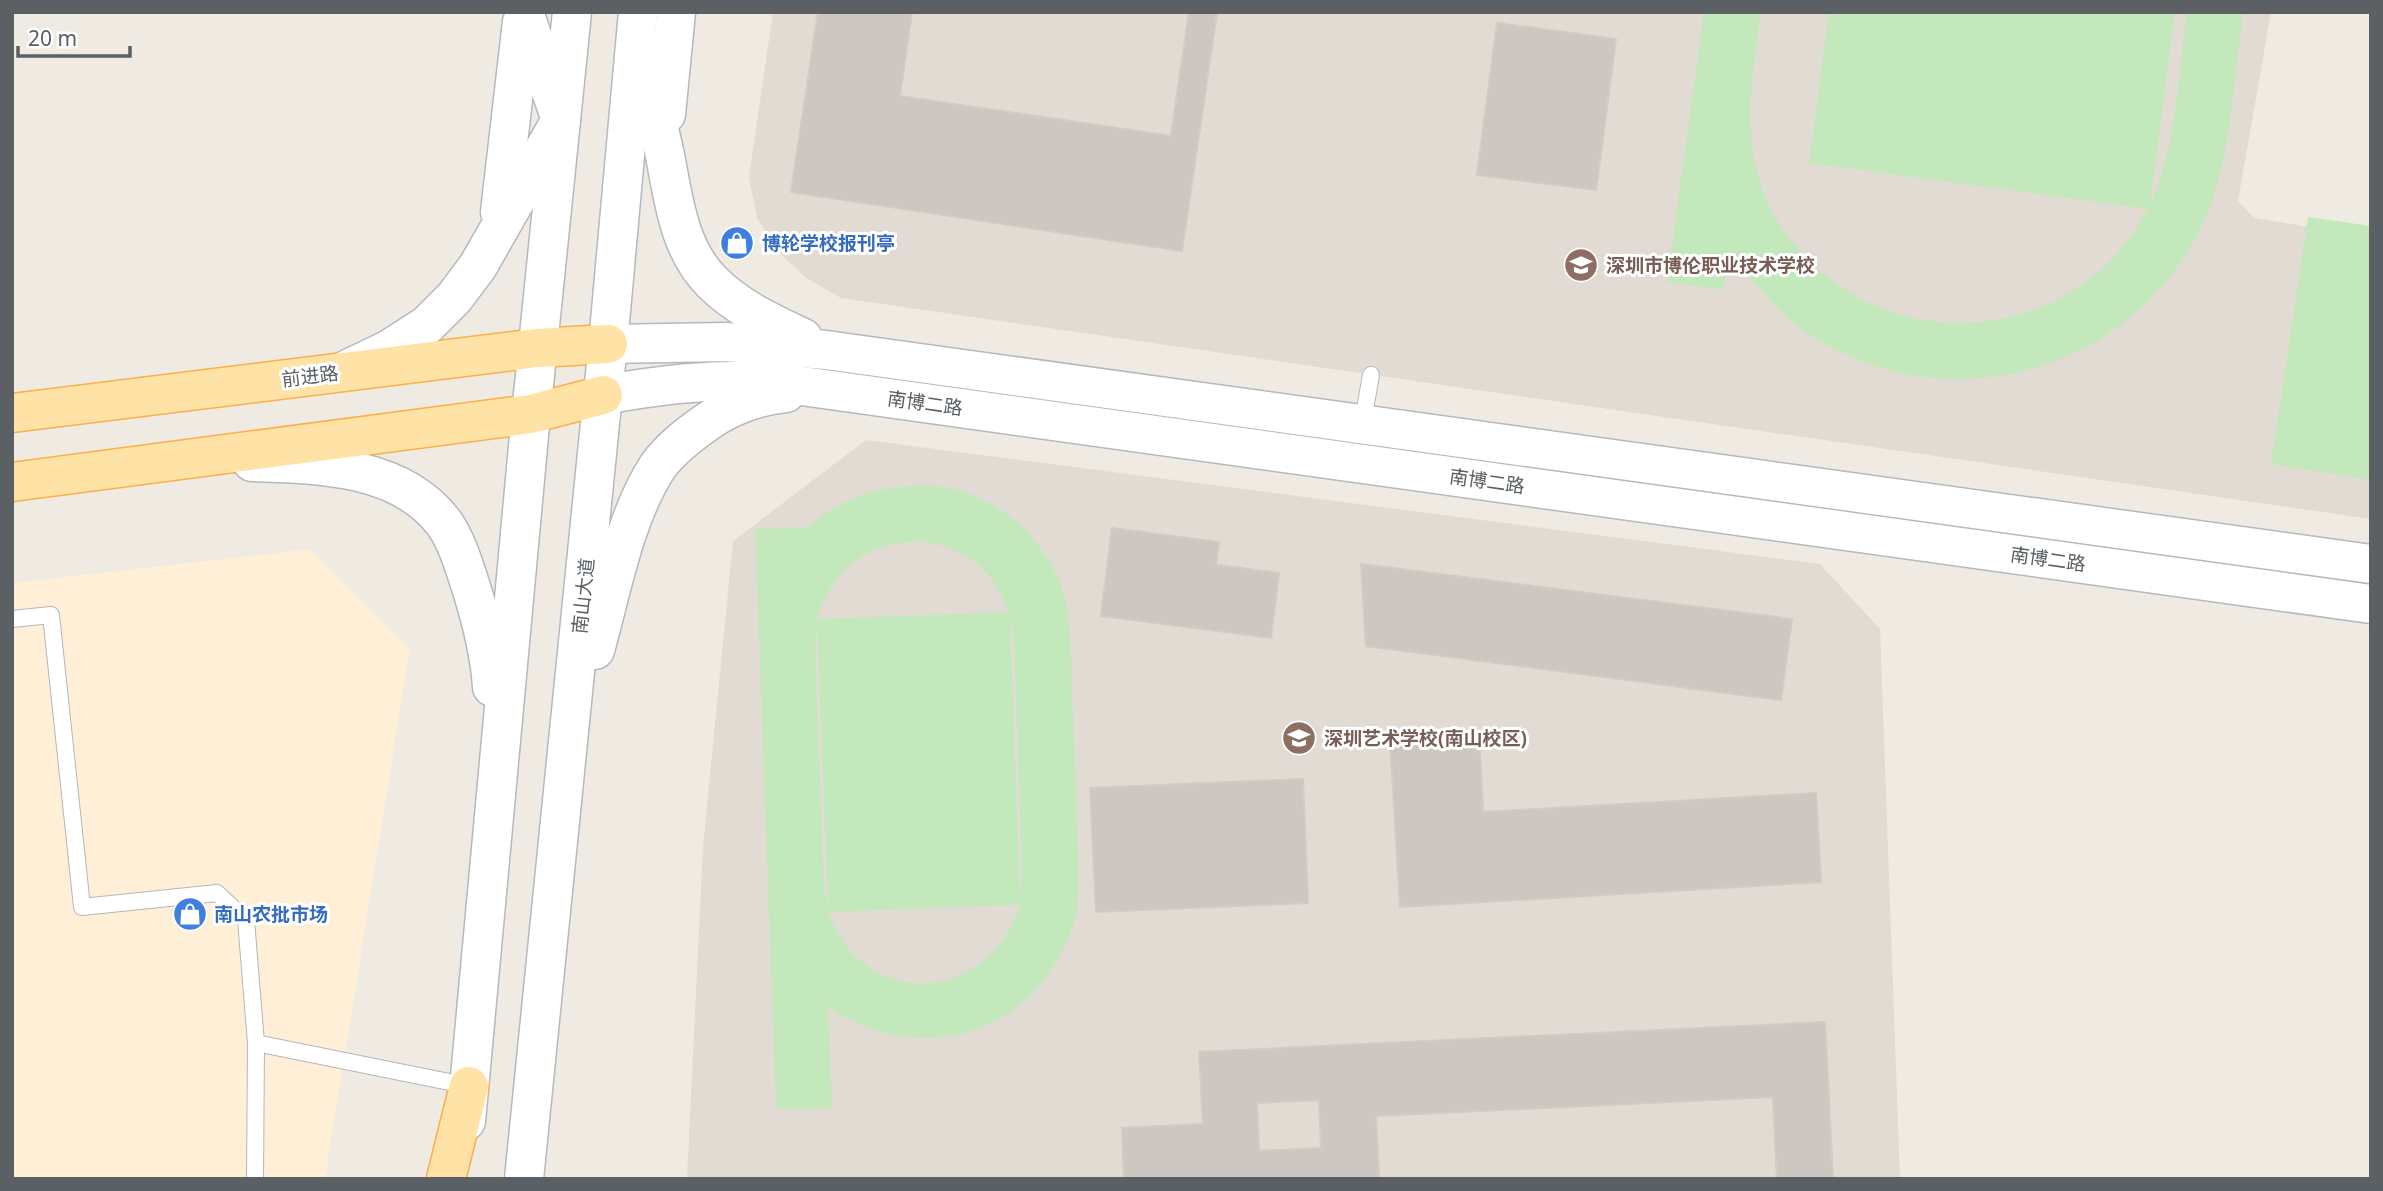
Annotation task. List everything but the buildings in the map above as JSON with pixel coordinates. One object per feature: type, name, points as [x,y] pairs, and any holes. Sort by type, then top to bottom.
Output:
[{"type":"main road","points":[[341,372],[388,350],[427,325],[454,298],[478,266],[561,120],[523,12]]},
{"type":"main road","points":[[493,238],[502,203],[523,12]]},
{"type":"main road","points":[[461,1179],[537,348],[572,12]]},
{"type":"main road","points":[[618,234],[663,149],[676,12]]},
{"type":"main road","points":[[637,23],[673,206],[689,249],[710,280],[748,312],[827,350]]},
{"type":"main road","name":"南山大道","points":[[524,1179],[608,344],[637,23]]},
{"type":"main road","name":"南博二路","points":[[608,344],[726,342],[827,350],[1360,444],[2371,604]]},
{"type":"main road","name":"前进路","points":[[12,413],[537,348],[608,344]]},
{"type":"main road","name":"南博二路","points":[[603,395],[666,384],[719,379],[766,381],[1360,444],[2371,564]]},
{"type":"main road","points":[[567,753],[628,533],[642,496],[659,465],[684,438],[724,411],[772,394],[827,389]]},
{"type":"main road","points":[[12,482],[531,414],[603,395]]},
{"type":"main road","points":[[177,461],[316,464],[376,477],[418,497],[444,523],[460,555],[476,604],[491,667],[498,762]]},
{"type":"main road","points":[[446,1179],[468,1086]]},
{"type":"lane","points":[[1360,444],[1371,375]]},
{"type":"lane","points":[[12,619],[51,615],[82,907],[217,893],[246,920],[256,1043],[255,1179]]},
{"type":"lane","points":[[256,1043],[468,1086]]},
{"type":"shaded area","name":"深圳市博伦职业技术学校","points":[[773,12],[2271,12],[2238,201],[2254,218],[2371,237],[2371,519],[841,298],[806,278],[778,251],[757,218],[749,177]]},
{"type":"shaded area","name":"深圳艺术学校(南山校区)","points":[[866,440],[1820,564],[1880,629],[1900,1179],[687,1179],[703,847],[733,541]]},
{"type":"shaded area","name":"南山农批市场","points":[[310,549],[410,649],[325,1179],[12,1179],[12,583]]},
{"type":"green space","points":[[1704,12],[1761,12],[1752,78],[1752,141],[1761,186],[1781,227],[1800,251],[1834,282],[1866,301],[1901,315],[1937,322],[1974,322],[2010,317],[2045,306],[2077,288],[2107,264],[2148,209],[1809,163],[1829,12],[2175,12],[2150,205],[2159,183],[2171,136],[2187,12],[2243,12],[2229,126],[2209,210],[2198,234],[2167,281],[2128,320],[2082,349],[2033,369],[1980,378],[1926,377],[1873,365],[1821,342],[1794,323],[1759,288],[1729,249],[1723,290],[1667,282]]},
{"type":"green space","points":[[2308,217],[2371,226],[2371,480],[2271,464]]},
{"type":"green space","points":[[928,485],[960,491],[982,499],[998,509],[1027,533],[1040,548],[1059,580],[1070,630],[1079,882],[1076,915],[1059,958],[1036,990],[1007,1014],[975,1030],[940,1038],[903,1037],[865,1027],[828,1007],[832,1108],[776,1109],[755,529],[809,527],[836,507],[864,494]],"holes":[[[923,541],[965,556],[995,584],[1009,612],[817,619],[833,585],[856,560],[870,552],[904,542]],[[1010,619],[1014,636],[1022,881],[1020,897]],[[817,629],[827,905],[824,888],[815,643]],[[1020,905],[1009,931],[993,952],[973,968],[950,979],[926,983],[901,981],[876,971],[853,954],[828,912]]]},
{"type":"place","name":"博轮学校报刊亭","points":[[737,243]]},
{"type":"place","name":"深圳市博伦职业技术学校","points":[[1581,265]]},
{"type":"place","name":"深圳艺术学校(南山校区)","points":[[1299,738]]},
{"type":"place","name":"南山农批市场","points":[[190,914]]}]
